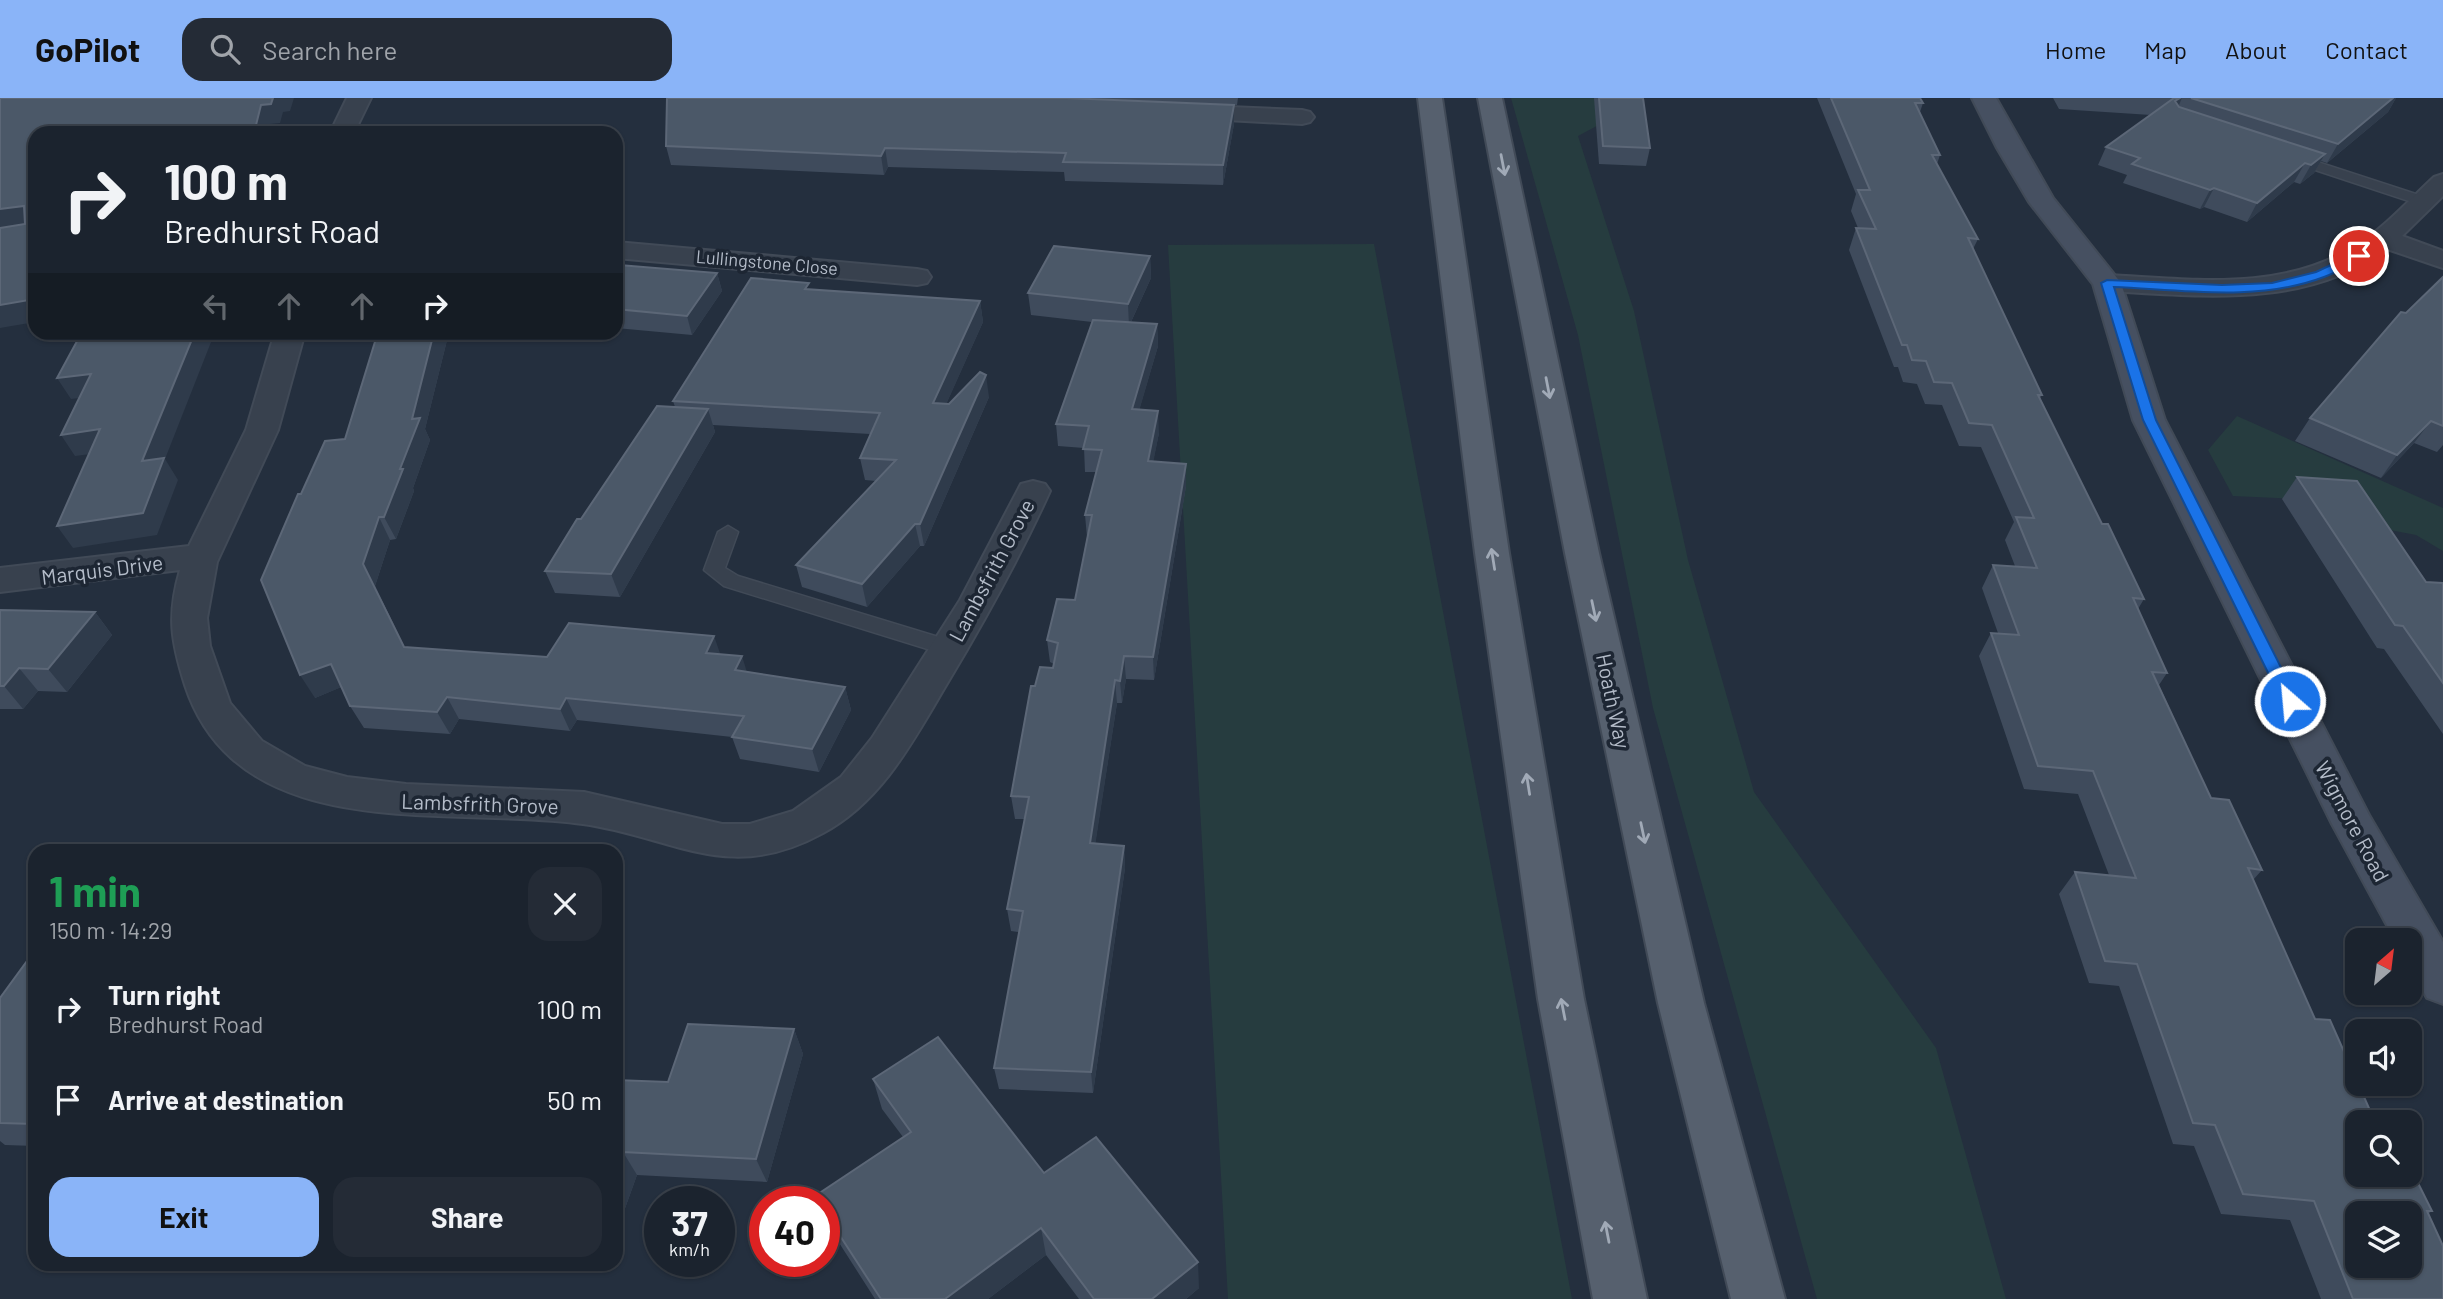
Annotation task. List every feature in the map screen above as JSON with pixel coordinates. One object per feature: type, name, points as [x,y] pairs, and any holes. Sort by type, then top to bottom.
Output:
[{"type":"main road","points":[[1430,98],[1492,553],[1561,999],[1620,1299]]},
{"type":"main road","name":"Hoath Way","points":[[1490,98],[1582,553],[1675,976],[1758,1299]]},
{"type":"street","points":[[345,126],[359,98]]},
{"type":"street","name":"Wigmore Road","points":[[1984,98],[2042,202],[2107,283],[2149,420],[2347,811],[2443,984]]},
{"type":"street","points":[[1156,111],[1302,117]]},
{"type":"street","points":[[2107,283],[2222,288],[2272,286],[2320,275],[2359,256],[2433,192]]},
{"type":"street","points":[[2382,238],[2443,260]]},
{"type":"street","name":"Lullingstone Close","points":[[623,251],[918,276]]},
{"type":"street","name":"Lambsfrith Grove","points":[[288,340],[276,392],[203,556],[191,597],[188,624],[201,682],[215,714],[233,741],[295,780],[376,799],[496,799],[586,808],[726,843],[777,835],[806,823],[834,805],[856,786],[878,758],[950,648],[1009,546],[1033,491]]},
{"type":"street","name":"Marquis Drive","points":[[0,580],[203,556]]},
{"type":"lane","points":[[2280,154],[2433,192]]},
{"type":"lane","points":[[728,532],[714,570],[731,581],[950,648]]},
{"type":"green space","points":[[1511,98],[1617,98],[1619,114],[1578,136],[1634,311],[1688,560],[1754,792],[1936,1048],[2006,1299],[1817,1299],[1653,708],[1578,335]]},
{"type":"green space","points":[[1374,244],[1572,1299],[1228,1299],[1168,245]]},
{"type":"green space","points":[[2237,416],[2443,508],[2443,551],[2416,535],[2390,530],[2343,501],[2233,496],[2208,450]]},
{"type":"building","points":[[0,98],[273,98],[271,104],[261,105],[256,126],[28,126],[28,300],[0,305],[0,228],[25,224],[24,206],[0,209]]},
{"type":"building","points":[[667,98],[1066,98],[1234,105],[1223,165],[1063,162],[1066,153],[885,148],[881,156],[666,146]]},
{"type":"building","points":[[1599,98],[1643,98],[1650,148],[1603,146]]},
{"type":"building","points":[[1831,98],[1920,98],[1923,103],[1915,103],[1940,155],[1932,155],[1978,239],[1968,238],[2042,395],[2038,395],[2102,524],[2108,524],[2144,599],[2133,598],[2167,673],[2152,672],[2211,798],[2229,800],[2262,870],[2248,868],[2315,1019],[2330,1020],[2345,1054],[2345,1096],[2364,1096],[2370,1110],[2345,1110],[2345,1187],[2420,1187],[2432,1211],[2427,1211],[2443,1246],[2443,1299],[2353,1299],[2314,1201],[2243,1194],[2215,1125],[2193,1123],[2137,964],[2105,961],[2075,872],[2136,878],[2093,771],[2038,766],[1991,633],[2019,635],[1993,565],[2037,568],[2016,517],[2034,518],[1992,425],[1969,423],[1952,383],[1934,382],[1926,361],[1912,360],[1907,345],[1902,345],[1856,228],[1876,229],[1858,190],[1870,190]]},
{"type":"building","points":[[2174,98],[2180,98],[2175,101],[2179,107],[2325,154],[2311,165],[2305,163],[2257,203],[2132,164],[2140,158],[2106,147]]},
{"type":"building","points":[[2191,98],[2393,98],[2338,144]]},
{"type":"building","points":[[1054,246],[1150,256],[1128,304],[1028,293]]},
{"type":"building","points":[[623,265],[717,273],[687,316],[623,310]]},
{"type":"building","points":[[2443,277],[2443,426],[2431,421],[2397,455],[2310,418],[2401,312],[2406,313]]},
{"type":"building","points":[[751,278],[809,283],[805,289],[980,301],[933,403],[949,404],[980,372],[986,375],[920,524],[915,524],[862,584],[796,565],[896,460],[860,458],[880,413],[673,401]]},
{"type":"building","points":[[1093,320],[1157,324],[1132,409],[1158,411],[1148,461],[1186,464],[1153,657],[1124,656],[1120,681],[1115,680],[1090,843],[1124,846],[1091,1072],[994,1068],[1023,911],[1007,909],[1029,797],[1011,796],[1031,686],[1035,686],[1040,667],[1053,668],[1058,643],[1047,640],[1057,599],[1075,600],[1092,515],[1085,515],[1102,450],[1083,449],[1089,426],[1056,424]]},
{"type":"building","points":[[78,340],[192,340],[142,461],[164,458],[143,513],[57,526],[100,429],[61,435],[91,374],[57,378]]},
{"type":"building","points":[[376,340],[432,340],[412,419],[420,418],[400,469],[403,469],[384,517],[379,517],[363,564],[404,647],[547,657],[569,623],[714,636],[706,653],[742,656],[735,670],[845,687],[812,749],[732,737],[744,716],[566,698],[560,709],[447,697],[437,712],[350,706],[331,664],[300,675],[261,580],[298,494],[301,494],[325,441],[345,439]]},
{"type":"building","points":[[657,406],[708,409],[611,574],[545,571],[577,519],[581,519]]},
{"type":"building","points":[[2297,477],[2357,481],[2426,582],[2443,583],[2443,683],[2403,626],[2395,625]]},
{"type":"building","points":[[0,610],[95,612],[48,669],[19,668],[4,686],[0,686]]},
{"type":"building","points":[[28,960],[28,1124],[0,1123],[0,998]]},
{"type":"building","points":[[688,1024],[794,1029],[756,1159],[623,1152],[623,1080],[668,1082]]},
{"type":"building","points":[[938,1037],[1044,1173],[1096,1137],[1198,1262],[1152,1299],[1094,1299],[1041,1228],[945,1299],[881,1299],[840,1236],[840,1186],[830,1186],[911,1132],[873,1079]]},
{"type":"route","points":[[2290,701],[2149,420],[2107,283],[2222,288],[2272,286],[2320,275],[2359,256]]}]
